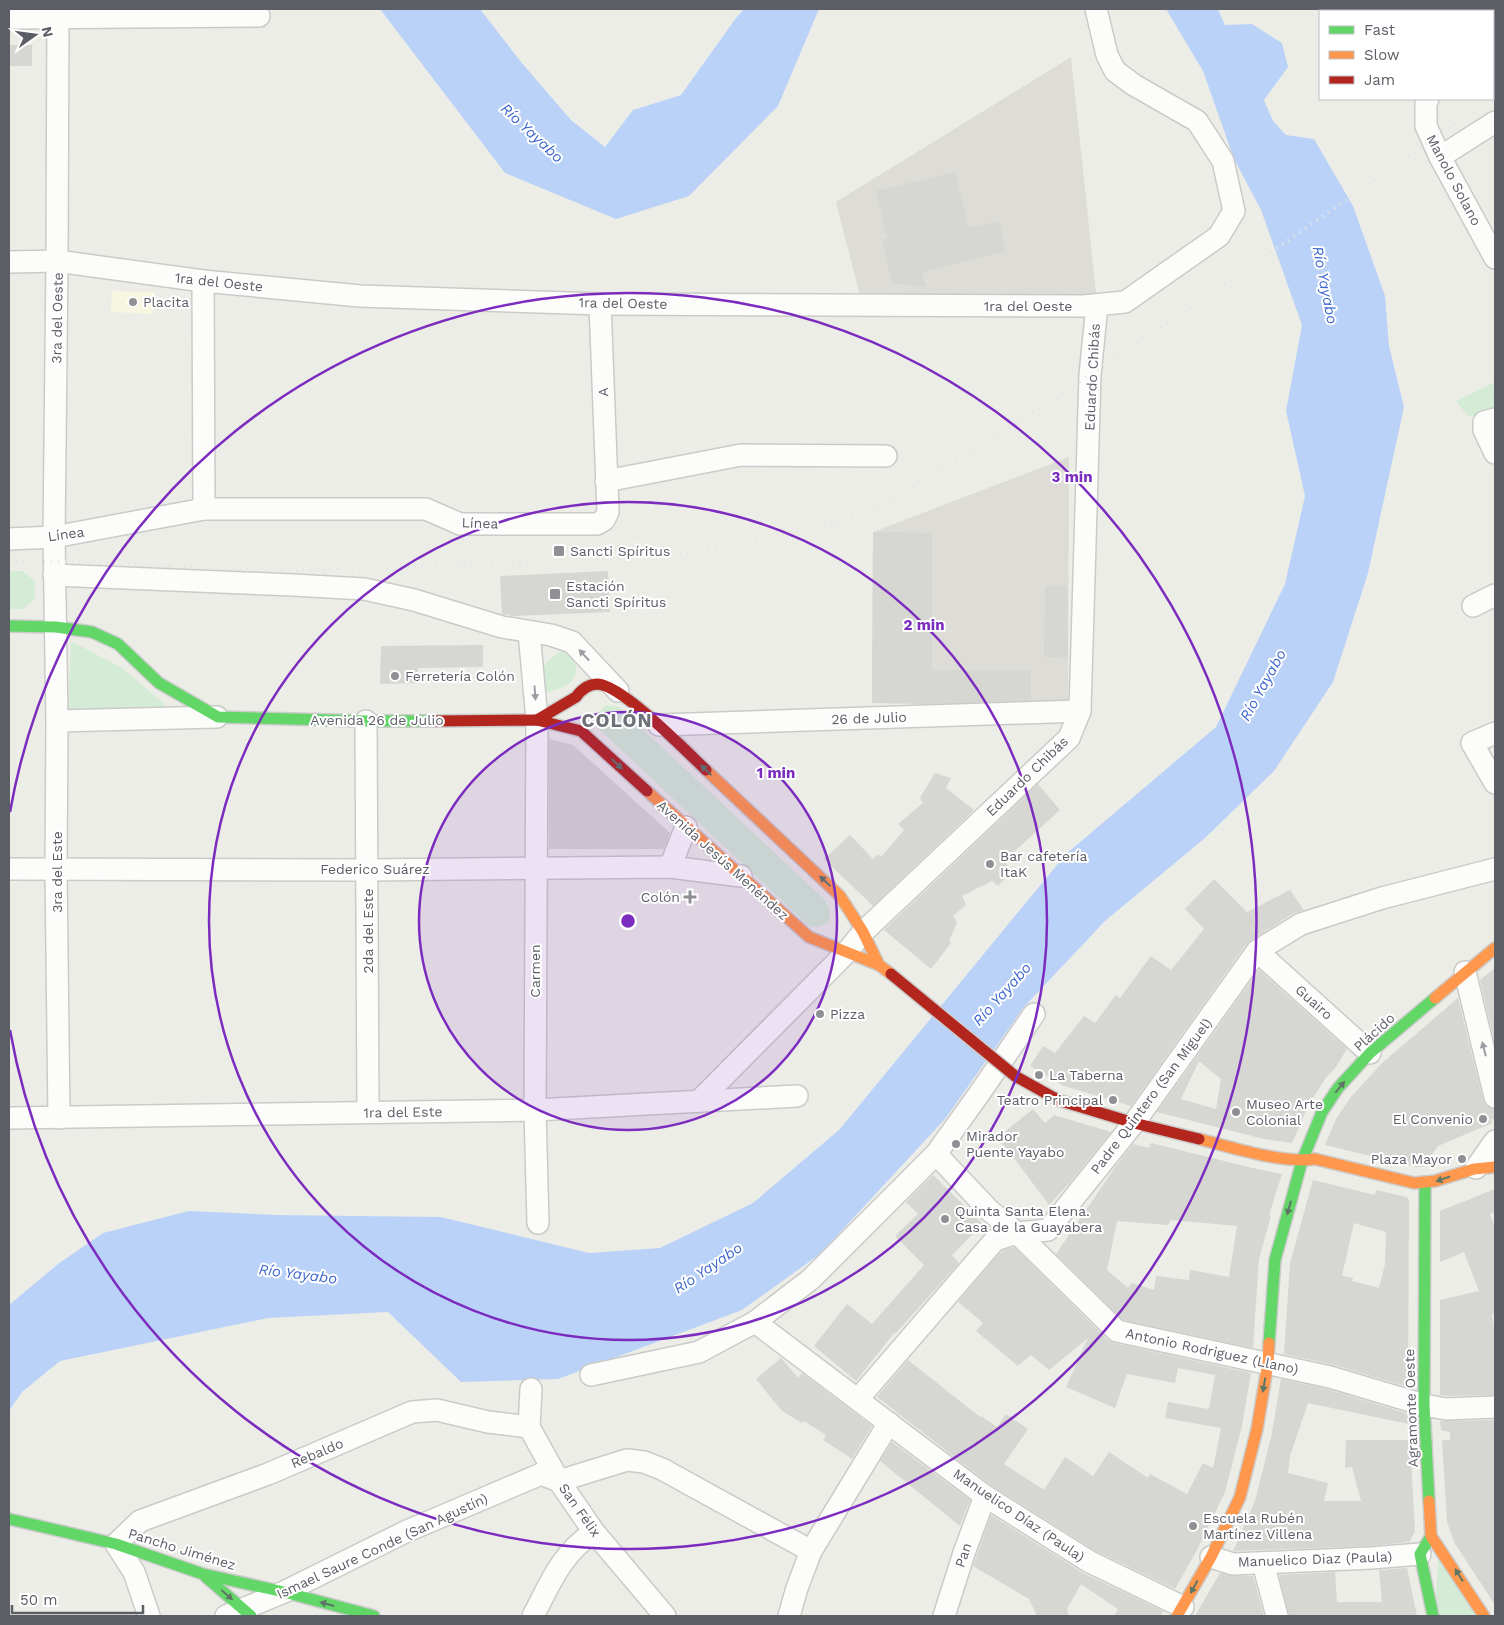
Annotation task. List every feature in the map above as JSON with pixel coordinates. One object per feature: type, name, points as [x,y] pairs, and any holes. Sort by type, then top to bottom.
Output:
[{"type":"main road","name":"Avenida 26 de Julio","points":[[9,626],[56,627],[92,632],[118,644],[159,683],[188,702],[218,717],[366,721],[578,721]]},
{"type":"main road","name":"Avenida Jesús Menéndez","points":[[576,697],[580,691],[598,684],[618,691],[659,725],[840,896],[853,929],[880,966]]},
{"type":"main road","points":[[537,720],[576,697],[578,721]]},
{"type":"main road","name":"Avenida Jesús Menéndez","points":[[578,721],[686,827],[809,937],[841,945],[880,966],[1015,1076],[1058,1100],[1134,1123],[1261,1154],[1302,1161],[1315,1159],[1425,1184]]},
{"type":"main road","points":[[840,896],[844,913],[853,929]]},
{"type":"main road","points":[[809,937],[830,940],[841,945]]},
{"type":"main road","name":"Plácido","points":[[1180,1612],[1211,1557],[1240,1497],[1257,1429],[1268,1363],[1275,1260],[1302,1161],[1322,1112],[1338,1088],[1370,1053],[1495,948]]},
{"type":"main road","points":[[1425,1184],[1446,1179],[1465,1170],[1486,1168]]},
{"type":"main road","name":"Agramonte Oeste","points":[[1425,1184],[1424,1405],[1431,1536]]},
{"type":"main road","name":"Pancho Jiménez","points":[[9,1519],[116,1544],[203,1574],[284,1592],[374,1616]]},
{"type":"main road","points":[[1433,1616],[1420,1554],[1431,1536],[1484,1616]]},
{"type":"main road","points":[[203,1574],[240,1614]]},
{"type":"street","name":"1ra del Oeste","points":[[9,262],[57,261],[203,281],[360,296],[600,304],[1097,305],[1125,302],[1219,236],[1234,211],[1223,161],[1197,122],[1134,86],[1115,71],[1107,55],[1096,9]]},
{"type":"street","points":[[9,18],[58,13],[258,16]]},
{"type":"street","name":"3ra del Oeste","points":[[56,627],[54,537],[58,13]]},
{"type":"street","name":"Manolo Solano","points":[[1427,100],[1426,126],[1440,157],[1495,258]]},
{"type":"street","points":[[1440,157],[1495,122]]},
{"type":"street","points":[[203,281],[204,509]]},
{"type":"street","name":"A","points":[[600,304],[606,481]]},
{"type":"street","name":"Eduardo Chibás","points":[[699,1102],[841,945],[853,929],[1069,738],[1080,711],[1090,375],[1097,305]]},
{"type":"street","points":[[1490,420],[1484,430],[1495,453]]},
{"type":"street","points":[[606,481],[741,455],[886,456]]},
{"type":"street","name":"Línea","points":[[9,538],[54,537],[204,509],[426,509],[460,524],[597,524],[604,520],[608,512],[606,481]]},
{"type":"street","points":[[54,575],[293,584],[364,589],[414,600],[502,627],[529,632],[537,720]]},
{"type":"street","points":[[1473,606],[1495,595]]},
{"type":"street","name":"3ra del Este","points":[[56,627],[56,870],[60,1118]]},
{"type":"street","name":"Avenida Jesús Menéndez","points":[[529,632],[551,635],[572,642],[618,691]]},
{"type":"street","name":"26 de Julio","points":[[659,725],[1080,711]]},
{"type":"street","name":"Avenida 26 de Julio","points":[[57,721],[218,717]]},
{"type":"street","name":"Carmen","points":[[537,720],[535,1110],[538,1223]]},
{"type":"street","name":"2da del Este","points":[[366,721],[368,1112]]},
{"type":"street","points":[[1495,733],[1472,743],[1495,783]]},
{"type":"street","points":[[670,866],[686,827]]},
{"type":"street","name":"Federico Suárez","points":[[9,869],[368,870],[670,866],[740,876]]},
{"type":"street","name":"Padre Quintero (San Miguel)","points":[[858,1399],[995,1240],[1017,1233],[1048,1230],[1134,1123],[1257,951],[1301,924],[1382,898],[1495,869]]},
{"type":"street","name":"Guairo","points":[[1257,951],[1370,1053]]},
{"type":"street","points":[[1465,972],[1495,1097]]},
{"type":"street","points":[[591,1375],[699,1352],[755,1322],[811,1279],[936,1154],[980,1094],[1034,1014]]},
{"type":"street","name":"1ra del Este","points":[[9,1118],[535,1110],[797,1096]]},
{"type":"street","points":[[1486,1168],[1495,1141]]},
{"type":"street","name":"Antonio Rodriguez (Llano)","points":[[936,1154],[990,1211],[1017,1233],[1116,1331],[1330,1377],[1424,1405],[1446,1408],[1495,1407]]},
{"type":"street","name":"Manuelico Díaz (Paula)","points":[[755,1322],[985,1496],[1090,1562],[1180,1612]]},
{"type":"street","points":[[529,1427],[531,1389]]},
{"type":"street","name":"Rebaldo","points":[[116,1544],[140,1521],[268,1474],[412,1412],[437,1410],[488,1422],[529,1427]]},
{"type":"street","points":[[788,1616],[811,1551],[889,1423]]},
{"type":"street","name":"San Félix","points":[[529,1427],[559,1480],[594,1532],[665,1616]]},
{"type":"street","name":"Ismael Saure Conde (San Agustín)","points":[[240,1614],[405,1532],[540,1474],[559,1480],[628,1460],[644,1462],[662,1469],[811,1551]]},
{"type":"street","name":"Pan","points":[[944,1616],[985,1496]]},
{"type":"street","points":[[534,1616],[561,1563],[579,1542],[594,1532]]},
{"type":"street","points":[[116,1544],[134,1572],[149,1616]]},
{"type":"street","name":"Manuelico Diaz (Paula)","points":[[1211,1557],[1233,1564],[1420,1554]]},
{"type":"street","points":[[1263,1563],[1277,1616]]},
{"type":"street","points":[[203,1574],[218,1616]]},
{"type":"shaded area","points":[[1071,57],[1097,302],[860,296],[836,202]]},
{"type":"shaded area","name":"Placita","points":[[112,291],[155,292],[153,314],[111,312]]},
{"type":"shaded area","points":[[1495,382],[1495,412],[1469,417],[1456,401]]},
{"type":"shaded area","points":[[1069,457],[1068,705],[872,703],[873,532]]},
{"type":"shaded area","points":[[9,571],[22,571],[35,581],[35,599],[23,609],[9,609]]},
{"type":"shaded area","points":[[71,641],[122,668],[168,707],[68,710]]},
{"type":"shaded area","points":[[560,652],[568,655],[574,661],[576,665],[575,674],[573,679],[562,688],[548,692],[541,686],[542,670],[550,659]]},
{"type":"shaded area","points":[[607,705],[619,707],[825,900],[830,909],[829,922],[818,927],[809,926],[599,729],[598,716]]},
{"type":"shaded area","points":[[1438,1557],[1475,1616],[1435,1616]]},
{"type":"water","name":"Río Yayabo","points":[[380,9],[480,9],[521,62],[571,120],[605,147],[633,110],[681,95],[744,9],[819,9],[778,106],[689,196],[616,219],[505,173]]},
{"type":"water","name":"Río Yayabo","points":[[1166,9],[1218,9],[1225,25],[1252,24],[1282,43],[1288,67],[1264,100],[1273,121],[1286,135],[1314,139],[1353,206],[1385,296],[1389,346],[1404,407],[1368,573],[1333,682],[1274,771],[1205,838],[1105,921],[1024,1007],[945,1119],[820,1254],[742,1310],[558,1379],[461,1382],[388,1312],[268,1318],[60,1361],[22,1392],[9,1411],[9,1305],[58,1264],[103,1233],[189,1211],[275,1215],[441,1217],[589,1253],[660,1248],[753,1203],[839,1130],[1066,854],[1216,727],[1285,584],[1305,496],[1286,411],[1302,325],[1261,210],[1234,159],[1203,71]]},
{"type":"building","points":[[9,45],[32,45],[32,66],[9,66]]},
{"type":"building","points":[[955,172],[969,228],[999,221],[1006,251],[922,272],[926,287],[892,283],[882,239],[887,238],[876,191]]},
{"type":"building","points":[[873,532],[932,533],[932,670],[1031,670],[1031,700],[928,704],[872,703]]},
{"type":"building","name":"Estación Sancti Spíritus","points":[[608,571],[610,612],[514,616],[502,614],[500,576]]},
{"type":"building","points":[[1045,586],[1068,586],[1068,658],[1044,657]]},
{"type":"building","points":[[483,645],[483,667],[418,668],[418,683],[380,684],[381,646]]},
{"type":"building","points":[[549,739],[573,745],[670,833],[664,849],[549,849]]},
{"type":"building","points":[[935,773],[951,778],[946,788],[974,810],[873,906],[824,859],[850,835],[873,859],[878,854],[881,857],[904,830],[898,824],[923,803],[920,798]]},
{"type":"building","points":[[1038,784],[1060,810],[1004,861],[1012,871],[998,886],[992,881],[962,896],[966,905],[953,916],[957,923],[949,941],[951,943],[931,969],[884,930]]},
{"type":"building","points":[[1214,879],[1247,912],[1290,890],[1304,910],[1294,913],[1247,943],[1131,1106],[1064,1086],[1030,1066],[1043,1046],[1055,1053],[1084,1016],[1095,1023],[1116,995],[1120,998],[1151,956],[1171,970],[1204,929],[1185,909]]},
{"type":"building","points":[[1495,968],[1495,1044],[1480,980]]},
{"type":"building","points":[[1259,970],[1347,1049],[1309,1104],[1292,1143],[1264,1139],[1157,1112]],"holes":[[[1199,1061],[1221,1079],[1216,1109],[1181,1099]]]},
{"type":"building","points":[[1458,998],[1483,1100],[1486,1106],[1495,1109],[1495,1119],[1491,1119],[1492,1123],[1438,1146],[1423,1167],[1416,1167],[1325,1145],[1336,1119],[1350,1098],[1381,1064]]},
{"type":"building","points":[[1033,1109],[1045,1123],[1054,1115],[1111,1132],[1049,1205],[997,1138]]},
{"type":"building","points":[[1151,1143],[1282,1174],[1269,1215],[1271,1216],[1259,1259],[1253,1348],[1123,1320],[1056,1254],[1133,1144],[1149,1148]],"holes":[[[1171,1220],[1237,1226],[1229,1277],[1190,1270],[1189,1280],[1156,1276],[1154,1290],[1132,1283],[1128,1288],[1107,1270],[1117,1221],[1168,1225]]]},
{"type":"building","points":[[933,1175],[983,1224],[952,1255],[959,1263],[894,1333],[856,1381],[814,1346],[847,1304],[872,1324],[924,1265],[895,1236],[918,1214],[906,1202]]},
{"type":"building","points":[[1313,1180],[1375,1195],[1376,1190],[1407,1197],[1409,1202],[1408,1387],[1334,1365],[1284,1354],[1290,1263]],"holes":[[[1354,1223],[1386,1232],[1385,1264],[1379,1288],[1352,1281],[1353,1278],[1342,1276]]]},
{"type":"building","points":[[1495,1189],[1495,1212],[1490,1214],[1495,1227],[1495,1313],[1492,1314],[1495,1338],[1495,1395],[1440,1395],[1440,1300],[1479,1291],[1464,1252],[1440,1262],[1440,1211]]},
{"type":"building","points":[[1014,1247],[1108,1340],[1114,1343],[1251,1373],[1242,1426],[1225,1492],[1197,1550],[1175,1589],[1096,1551],[992,1486],[877,1397],[908,1360],[980,1417],[997,1427],[1006,1414],[1028,1429],[1004,1464],[1044,1490],[1065,1457],[1093,1476],[1109,1452],[1148,1478],[1150,1474],[1187,1494],[1203,1463],[1213,1468],[1221,1428],[1165,1418],[1168,1402],[1209,1409],[1215,1375],[1178,1368],[1175,1383],[1127,1374],[1115,1408],[1066,1387],[1088,1338],[1049,1370],[1031,1355],[1018,1366],[976,1331],[983,1323],[958,1302],[997,1256],[1004,1250]]},
{"type":"building","points":[[781,1358],[798,1378],[802,1373],[872,1426],[852,1459],[823,1440],[826,1435],[804,1421],[802,1423],[782,1411],[756,1379]]},
{"type":"building","points":[[1281,1379],[1327,1389],[1409,1414],[1409,1424],[1308,1403],[1290,1456],[1288,1473],[1328,1483],[1324,1501],[1361,1501],[1352,1467],[1345,1468],[1346,1440],[1410,1440],[1415,1532],[1409,1542],[1370,1546],[1233,1551],[1255,1501],[1272,1433]]},
{"type":"building","points":[[1495,1420],[1495,1605],[1454,1542],[1447,1522],[1442,1440],[1450,1440],[1450,1432],[1441,1430],[1440,1421]]},
{"type":"building","points":[[892,1442],[970,1500],[960,1526],[880,1461]]},
{"type":"building","points":[[991,1515],[1083,1573],[1163,1611],[1161,1616],[1114,1616],[1118,1609],[1081,1584],[1067,1609],[1069,1616],[1037,1616],[1029,1599],[973,1566]]},
{"type":"building","points":[[1407,1568],[1417,1616],[1289,1616],[1279,1575],[1335,1572],[1337,1602],[1382,1602],[1379,1570]]},
{"type":"building","points":[[1220,1573],[1233,1576],[1253,1576],[1264,1616],[1195,1616]]},
{"type":"railway","points":[[9,562],[55,561],[280,571],[561,561],[697,552],[835,523],[874,510],[1032,413],[1186,310],[1489,100]]},
{"type":"traffic: fast","points":[[9,626],[56,627],[92,632],[118,644],[159,683],[218,717],[433,721]]},
{"type":"traffic: fast","points":[[1269,1343],[1275,1260],[1302,1161],[1322,1112],[1338,1088],[1370,1053],[1435,998]]},
{"type":"traffic: fast","points":[[1425,1184],[1424,1405],[1429,1501]]},
{"type":"traffic: fast","points":[[9,1519],[116,1544],[203,1574],[284,1592],[374,1616]]},
{"type":"traffic: fast","points":[[1431,1536],[1420,1554],[1433,1616]]},
{"type":"traffic: fast","points":[[206,1577],[251,1616]]},
{"type":"traffic: slow","points":[[706,770],[840,896],[863,932],[879,965]]},
{"type":"traffic: slow","points":[[647,791],[809,937],[879,965],[891,974]]},
{"type":"traffic: slow","points":[[1435,998],[1495,948]]},
{"type":"traffic: slow","points":[[1199,1139],[1273,1157],[1302,1160],[1315,1159],[1414,1183],[1435,1181],[1474,1169],[1495,1167]]},
{"type":"traffic: slow","points":[[1177,1616],[1211,1557],[1240,1497],[1257,1429],[1268,1363],[1269,1343]]},
{"type":"traffic: slow","points":[[1429,1501],[1431,1536],[1484,1616]]},
{"type":"traffic: jam","points":[[537,720],[576,697],[591,685],[598,684],[609,687],[638,707],[706,770]]},
{"type":"traffic: jam","points":[[433,721],[537,720],[581,731],[647,791]]},
{"type":"traffic: jam","points":[[891,974],[1015,1076]]},
{"type":"traffic: jam","points":[[1015,1076],[1058,1100],[1134,1123],[1199,1139]]},
{"type":"place","name":"Placita","points":[[133,302]]},
{"type":"place","name":"Sancti Spíritus","points":[[559,551]]},
{"type":"place","name":"Estación Sancti Spíritus","points":[[555,594]]},
{"type":"place","name":"Ferretería Colón","points":[[395,676]]},
{"type":"place","name":"Bar cafetería ItaK","points":[[990,864]]},
{"type":"place","name":"Colón","points":[[690,897]]},
{"type":"place","name":"Pizza","points":[[820,1014]]},
{"type":"place","name":"La Taberna","points":[[1039,1075]]},
{"type":"place","name":"Teatro Principal","points":[[1113,1100]]},
{"type":"place","name":"Museo Arte Colonial","points":[[1236,1112]]},
{"type":"place","name":"El Convenio","points":[[1483,1119]]},
{"type":"place","name":"Mirador Puente Yayabo","points":[[956,1144]]},
{"type":"place","name":"Plaza Mayor","points":[[1462,1159]]},
{"type":"place","name":"Quinta Santa Elena. Casa de la Guayabera","points":[[945,1219]]},
{"type":"place","name":"Escuela Rubén Martínez Villena","points":[[1193,1526]]},
{"type":"district","name":"COLÓN","points":[[617,720]]}]
